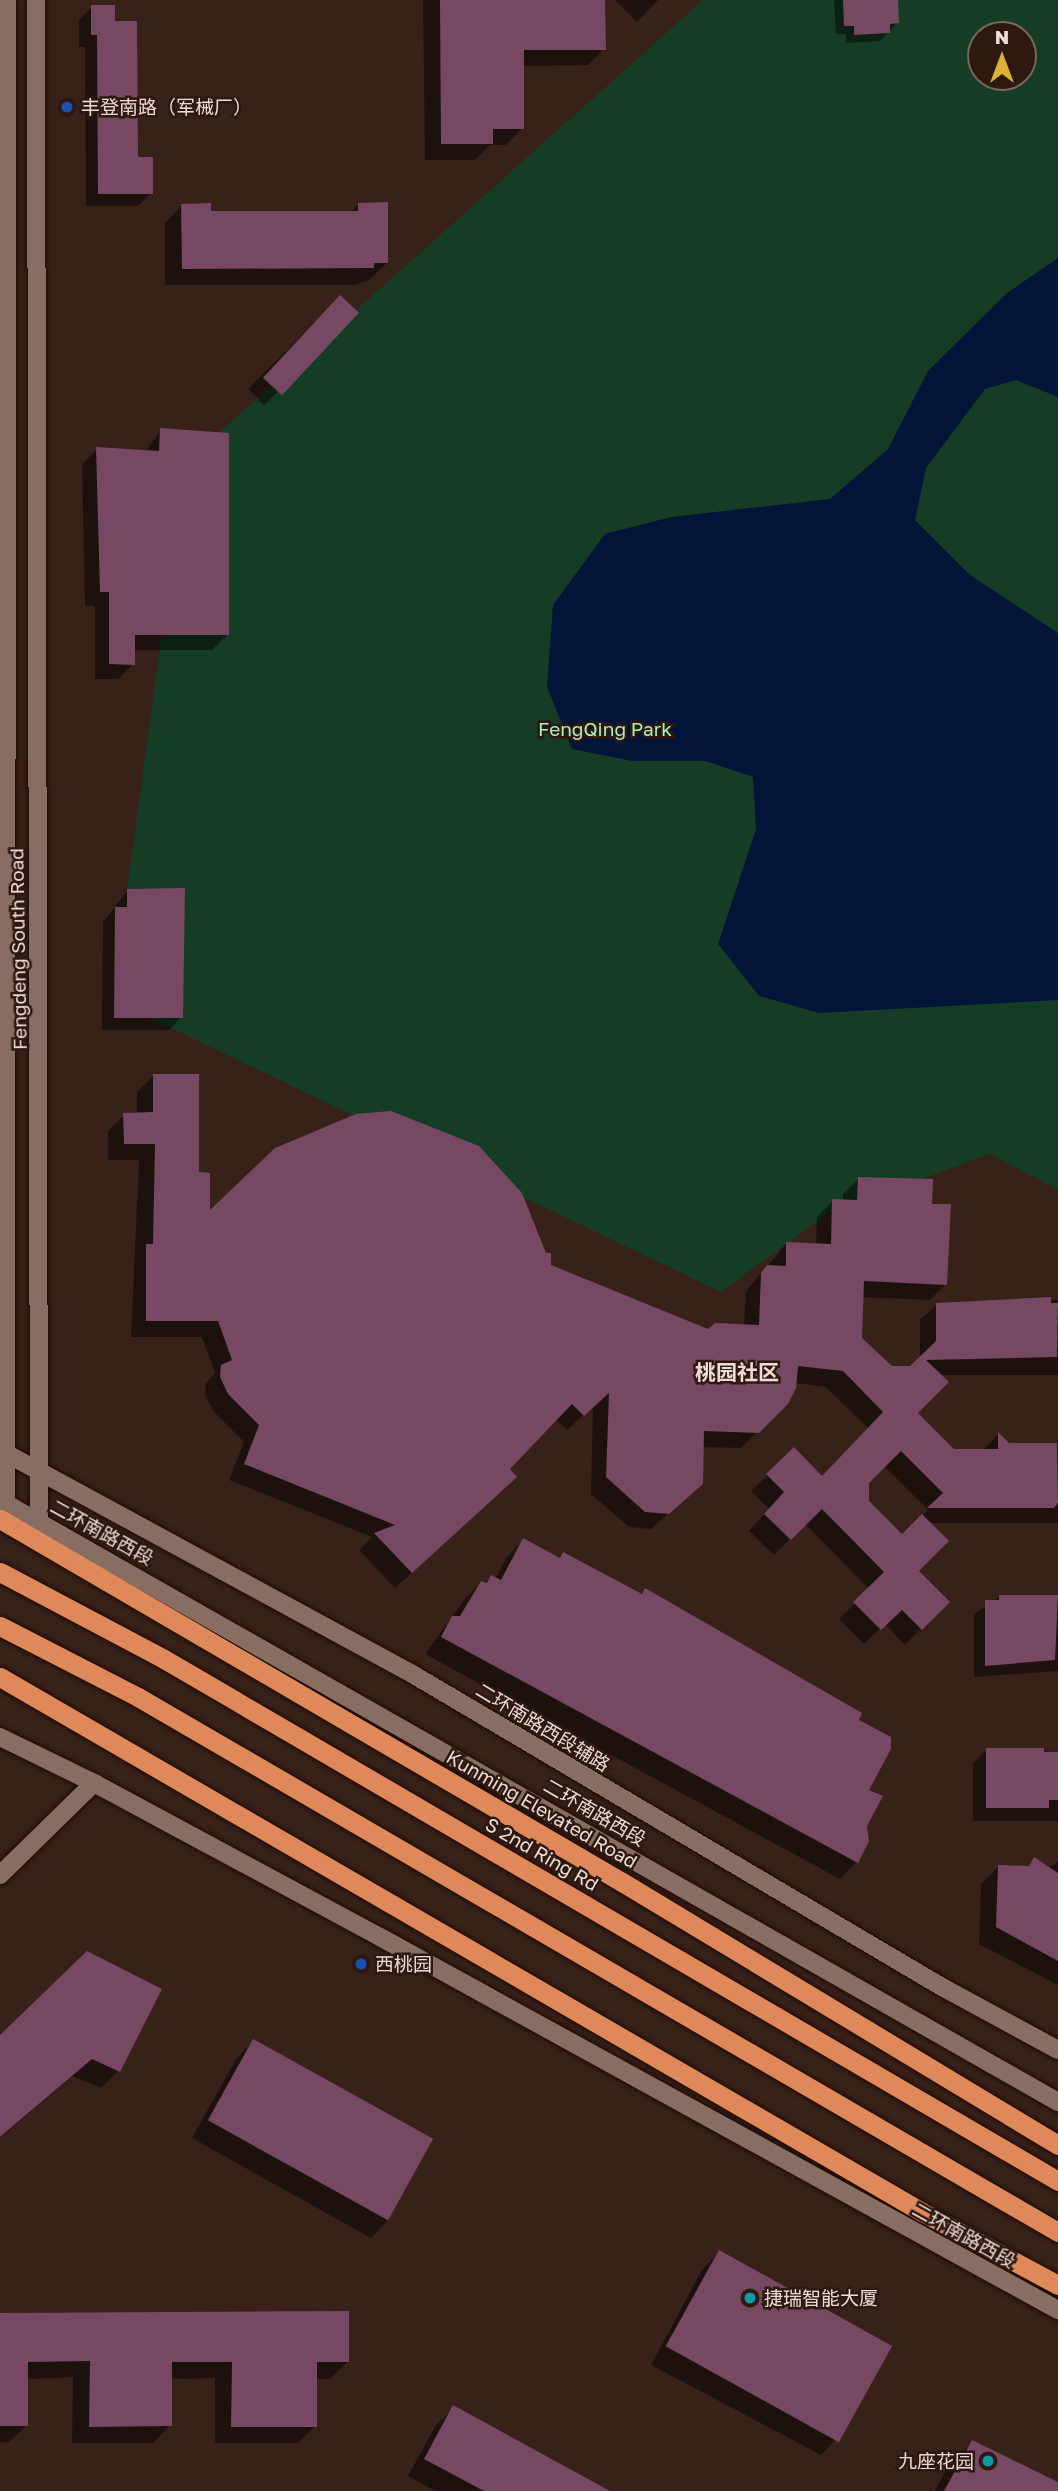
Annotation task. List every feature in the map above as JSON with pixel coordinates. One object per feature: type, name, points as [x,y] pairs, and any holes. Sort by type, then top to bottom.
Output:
[{"type":"highway","name":"Kunming Elevated Road","points":[[2,1507],[1058,2145]]},
{"type":"highway","name":"S 2nd Ring Rd","points":[[0,1572],[164,1659],[1058,2181]]},
{"type":"highway","points":[[0,1626],[138,1697],[1058,2232]]},
{"type":"highway","points":[[0,1677],[922,2212],[1058,2285]]},
{"type":"street","name":"Fengdeng South Road","points":[[2,1507],[7,0]]},
{"type":"street","name":"Fengdeng South Road","points":[[36,0],[39,1520]]},
{"type":"street","name":"二环南路西段辅路","points":[[3,1452],[414,1675],[930,1980],[1058,2050]]},
{"type":"street","name":"二环南路西段","points":[[2,1507],[39,1520],[1058,2102]]},
{"type":"street","name":"二环南路西段","points":[[0,1737],[94,1783],[1058,2310]]},
{"type":"street","points":[[0,1875],[94,1783]]},
{"type":"green space","name":"FengQing Park","points":[[703,0],[1058,0],[1058,1190],[990,1154],[828,1213],[721,1292],[136,1011],[128,883],[185,463]]},
{"type":"water","points":[[1058,258],[1058,397],[1016,380],[985,389],[926,468],[915,520],[970,575],[1058,633],[1058,1000],[819,1013],[759,996],[718,944],[756,829],[753,777],[706,761],[632,761],[572,749],[547,687],[553,605],[605,534],[671,517],[830,499],[888,449],[928,371],[1007,293]]},
{"type":"building","points":[[440,0],[605,0],[606,50],[524,50],[524,129],[493,129],[493,144],[441,144]]},
{"type":"building","points":[[843,0],[898,0],[899,23],[890,24],[890,33],[854,35],[854,26],[844,26]]},
{"type":"building","points":[[91,5],[115,5],[115,21],[137,21],[138,157],[153,157],[153,194],[98,194],[97,35],[91,35]]},
{"type":"building","points":[[388,202],[388,263],[374,263],[374,268],[182,269],[181,204],[211,203],[211,211],[358,211],[358,203]]},
{"type":"building","points":[[340,295],[359,313],[282,395],[263,378]]},
{"type":"building","points":[[160,428],[229,433],[229,635],[135,635],[135,665],[109,664],[109,592],[100,592],[96,447],[159,451]]},
{"type":"building","points":[[185,888],[183,1018],[114,1018],[115,907],[127,907],[127,889]]},
{"type":"building","points":[[153,1074],[199,1074],[199,1172],[210,1173],[210,1210],[275,1148],[356,1114],[391,1111],[479,1146],[522,1193],[546,1253],[551,1253],[551,1265],[708,1329],[715,1323],[759,1325],[761,1273],[767,1265],[786,1266],[786,1242],[831,1244],[832,1199],[857,1200],[858,1177],[933,1179],[932,1204],[951,1204],[947,1285],[864,1281],[862,1338],[892,1366],[910,1366],[936,1341],[936,1303],[1051,1297],[1051,1303],[1058,1303],[1057,1357],[926,1360],[949,1382],[918,1413],[954,1449],[998,1449],[998,1432],[1009,1443],[1057,1443],[1058,1503],[1054,1508],[927,1508],[943,1493],[901,1451],[869,1483],[869,1501],[902,1534],[922,1514],[949,1541],[919,1571],[950,1602],[922,1630],[902,1610],[881,1630],[853,1602],[884,1572],[822,1509],[791,1540],[764,1514],[784,1492],[766,1474],[794,1447],[822,1476],[883,1412],[843,1371],[798,1366],[796,1388],[788,1404],[759,1433],[704,1431],[703,1484],[669,1514],[645,1512],[606,1477],[609,1393],[584,1416],[572,1404],[510,1469],[517,1477],[412,1573],[374,1533],[395,1525],[244,1464],[259,1425],[228,1394],[220,1377],[221,1365],[232,1360],[218,1321],[146,1321],[146,1244],[153,1244],[155,1144],[124,1144],[123,1113],[153,1112]]},
{"type":"building","points":[[523,1538],[560,1558],[563,1552],[642,1594],[645,1588],[862,1713],[859,1720],[891,1737],[891,1749],[869,1790],[883,1796],[867,1826],[869,1841],[858,1863],[441,1637],[452,1616],[460,1616],[481,1581],[487,1583],[491,1575],[501,1580]]},
{"type":"building","points":[[999,1595],[1058,1595],[1055,1660],[985,1666],[985,1600],[999,1600]]},
{"type":"building","points":[[986,1748],[1044,1748],[1044,1752],[1058,1752],[1058,1800],[1049,1800],[1049,1808],[986,1808]]},
{"type":"building","points":[[1034,1857],[1058,1873],[1058,1961],[996,1927],[998,1865],[1029,1866]]},
{"type":"building","points":[[87,1951],[162,1989],[120,2072],[92,2059],[0,2137],[0,2035]]},
{"type":"building","points":[[253,2039],[433,2139],[388,2220],[208,2120]]},
{"type":"building","name":"捷瑞智能大厦","points":[[719,2250],[892,2346],[839,2442],[666,2346]]},
{"type":"building","points":[[349,2311],[349,2362],[317,2362],[317,2427],[231,2427],[232,2362],[172,2362],[172,2426],[89,2427],[90,2361],[28,2362],[28,2426],[0,2426],[0,2313]]},
{"type":"building","points":[[453,2405],[610,2491],[484,2491],[424,2459]]},
{"type":"building","name":"九座花园","points":[[972,2440],[1058,2482],[1058,2491],[944,2491]]},
{"type":"place","name":"丰登南路（军械厂）","points":[[67,107]]},
{"type":"place","name":"西桃园","points":[[361,1964]]},
{"type":"place","name":"捷瑞智能大厦","points":[[750,2298]]},
{"type":"place","name":"九座花园","points":[[988,2461]]},
{"type":"district","name":"桃园社区","points":[[737,1372]]}]
